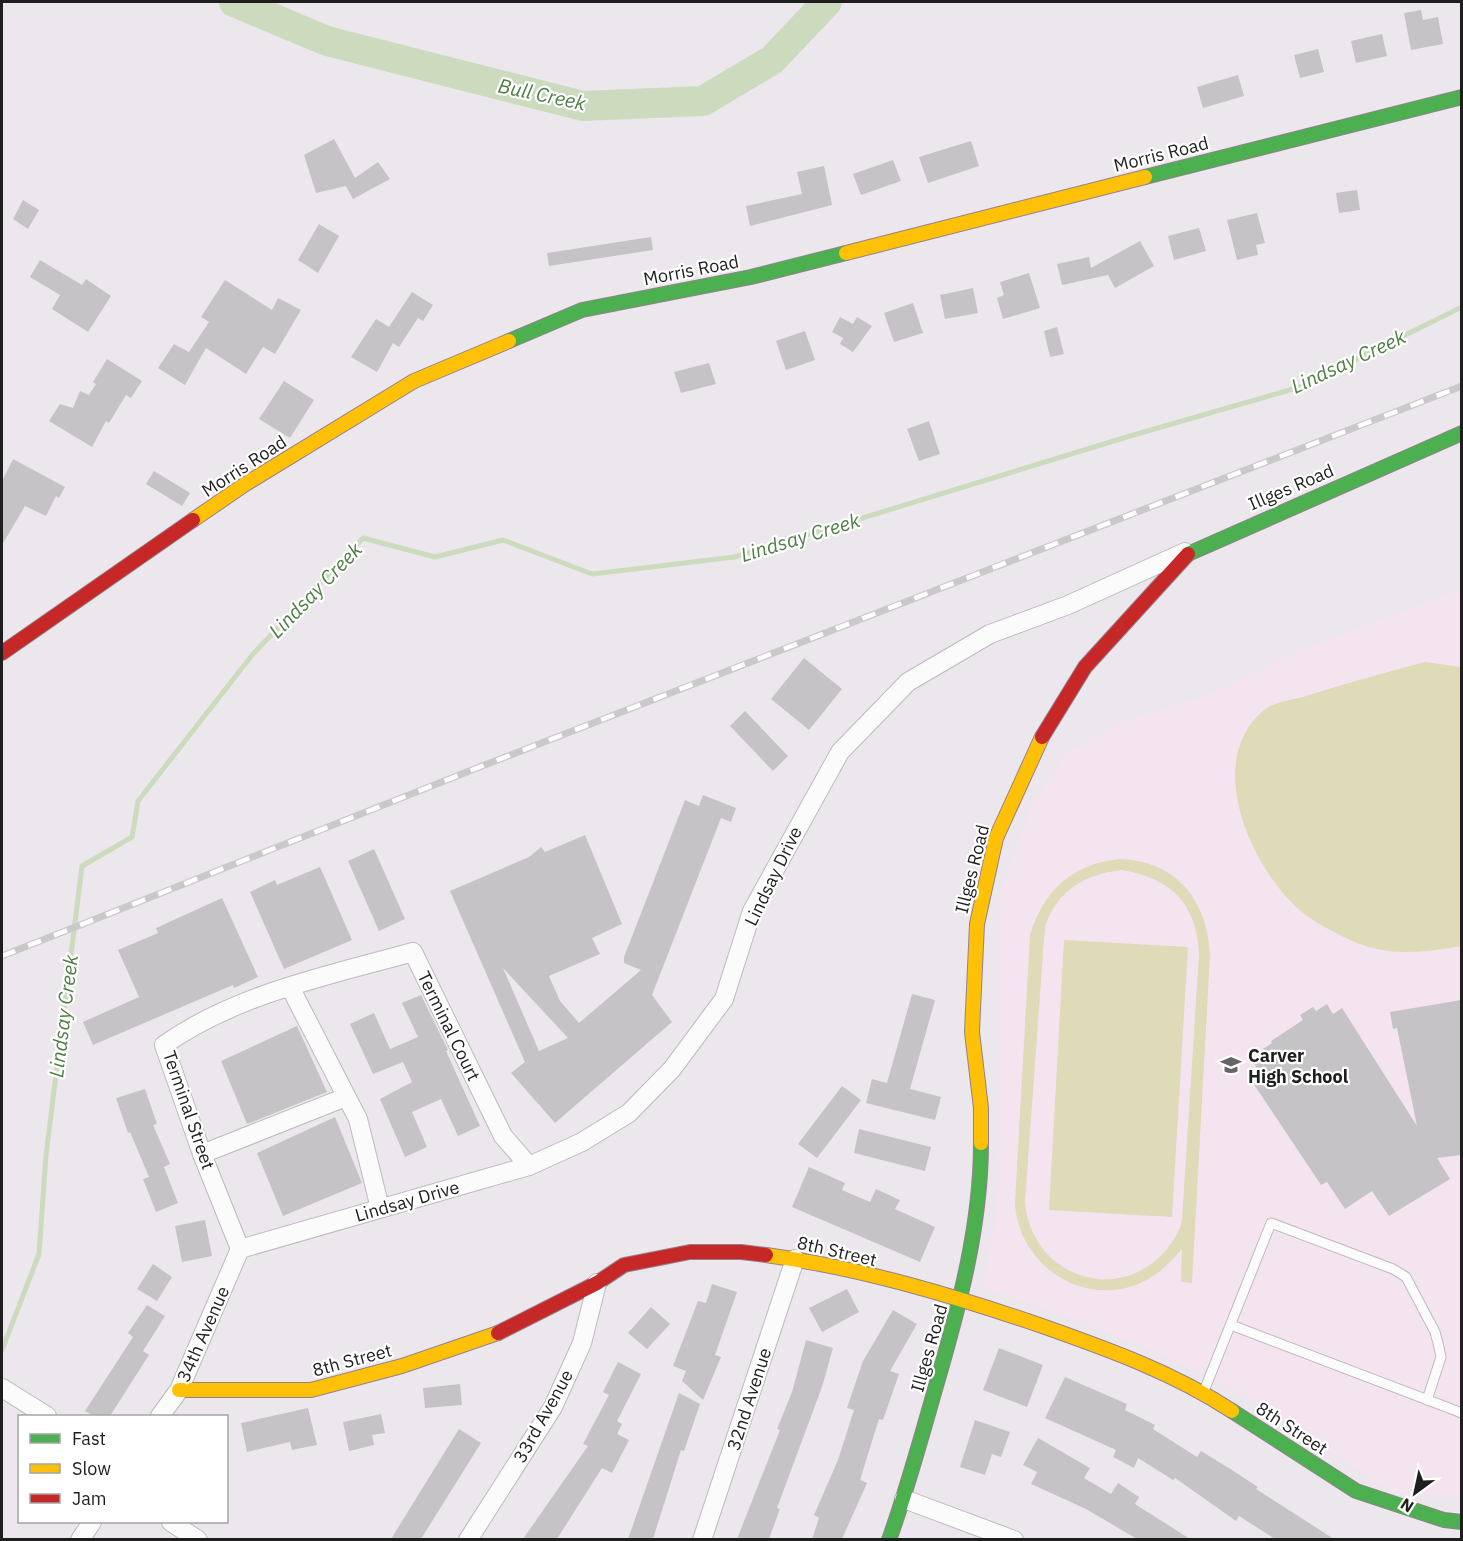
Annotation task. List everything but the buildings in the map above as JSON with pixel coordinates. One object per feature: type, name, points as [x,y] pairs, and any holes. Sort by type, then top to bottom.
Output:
[{"type":"street","name":"Morris Road","points":[[2,653],[244,485],[414,381],[582,310],[751,277],[1461,97]]},
{"type":"street","name":"Illges Road","points":[[889,1539],[904,1499],[962,1298],[981,1187],[981,1108],[972,1032],[976,924],[996,838],[1035,748],[1084,667],[1191,549],[1461,433]]},
{"type":"street","name":"Lindsay Drive","points":[[240,1249],[529,1166],[582,1142],[629,1113],[672,1069],[724,999],[752,911],[840,752],[908,682],[990,634],[1068,605],[1191,549]]},
{"type":"street","name":"Terminal Court","points":[[235,1008],[290,987],[413,952],[502,1136],[529,1166]]},
{"type":"street","points":[[290,987],[358,1119],[380,1208]]},
{"type":"street","name":"Terminal Street","points":[[235,1008],[192,1026],[164,1045],[202,1154],[240,1249]]},
{"type":"street","points":[[202,1154],[346,1096]]},
{"type":"street","name":"34th Avenue","points":[[161,1415],[178,1390],[240,1249]]},
{"type":"street","name":"8th Street","points":[[178,1390],[238,1392],[311,1390],[402,1366],[487,1338],[597,1283],[624,1265],[690,1252],[741,1252],[795,1259],[962,1298],[1124,1355],[1203,1392],[1356,1491],[1444,1520],[1461,1522]]},
{"type":"street","name":"32nd Avenue","points":[[702,1539],[795,1259]]},
{"type":"street","name":"33rd Avenue","points":[[468,1539],[553,1407],[582,1343],[597,1283]]},
{"type":"street","points":[[2,1388],[45,1415]]},
{"type":"street","points":[[904,1499],[1014,1539]]},
{"type":"street","points":[[80,1539],[91,1523]]},
{"type":"street","points":[[174,1523],[198,1539]]},
{"type":"lane","points":[[1203,1392],[1271,1223],[1393,1269],[1406,1277],[1435,1332],[1441,1357],[1427,1400]]},
{"type":"lane","points":[[1231,1325],[1461,1413]]},
{"type":"shaded area","name":"Carver High School","points":[[1461,589],[1461,1499],[1394,1493],[1234,1389],[1165,1356],[1077,1320],[982,1287],[998,1213],[1000,895],[1029,812],[1066,752],[1130,719],[1208,695],[1296,652]]},
{"type":"shaded area","points":[[1425,662],[1461,667],[1461,946],[1419,952],[1391,951],[1377,949],[1343,937],[1308,917],[1279,888],[1249,838],[1240,810],[1235,782],[1237,756],[1246,731],[1268,707]]},
{"type":"shaded area","points":[[1120,859],[1140,861],[1158,867],[1173,876],[1196,901],[1208,935],[1210,955],[1192,1283],[1181,1282],[1182,1249],[1161,1270],[1136,1285],[1114,1290],[1093,1289],[1073,1284],[1055,1274],[1039,1260],[1027,1244],[1019,1224],[1015,1203],[1030,935],[1043,905],[1062,882],[1074,873],[1103,862]],"holes":[[[1122,870],[1154,879],[1178,896],[1187,908],[1197,936],[1199,954],[1182,1220],[1170,1246],[1147,1267],[1125,1277],[1102,1279],[1080,1275],[1059,1264],[1042,1248],[1031,1227],[1025,1201],[1045,926],[1057,903],[1074,886],[1096,875],[1109,872]]]},
{"type":"shaded area","points":[[1064,940],[1188,947],[1172,1217],[1049,1210]]},
{"type":"waterway","name":"Bull Creek","points":[[234,2],[327,41],[583,106],[703,101],[772,60],[827,2]]},
{"type":"waterway","name":"Lindsay Creek","points":[[2,1350],[39,1254],[46,1155],[82,866],[132,837],[138,801],[253,654],[363,538],[435,557],[503,540],[592,574],[735,557],[1130,436],[1300,387],[1462,307]]},
{"type":"railway","points":[[2,956],[482,766],[1462,386]]},
{"type":"traffic: fast","points":[[1145,177],[1462,97]]},
{"type":"traffic: fast","points":[[509,341],[582,310],[751,277],[846,253]]},
{"type":"traffic: fast","points":[[1188,554],[1462,433]]},
{"type":"traffic: fast","points":[[889,1540],[945,1356],[967,1266],[977,1205],[981,1143]]},
{"type":"traffic: fast","points":[[1232,1411],[1356,1491],[1444,1520],[1462,1522]]},
{"type":"traffic: slow","points":[[846,253],[1145,177]]},
{"type":"traffic: slow","points":[[193,520],[244,485],[414,381],[509,341]]},
{"type":"traffic: slow","points":[[981,1143],[981,1108],[972,1032],[977,924],[996,838],[1042,737]]},
{"type":"traffic: slow","points":[[766,1255],[872,1275],[1011,1316],[1141,1363],[1210,1397],[1232,1411]]},
{"type":"traffic: slow","points":[[179,1390],[311,1390],[402,1366],[498,1333]]},
{"type":"traffic: jam","points":[[2,653],[193,520]]},
{"type":"traffic: jam","points":[[1042,737],[1085,667],[1188,554]]},
{"type":"traffic: jam","points":[[498,1333],[597,1283],[624,1265],[690,1252],[741,1252],[766,1255]]},
{"type":"place","name":"Carver High School","points":[[1231,1065]]}]
